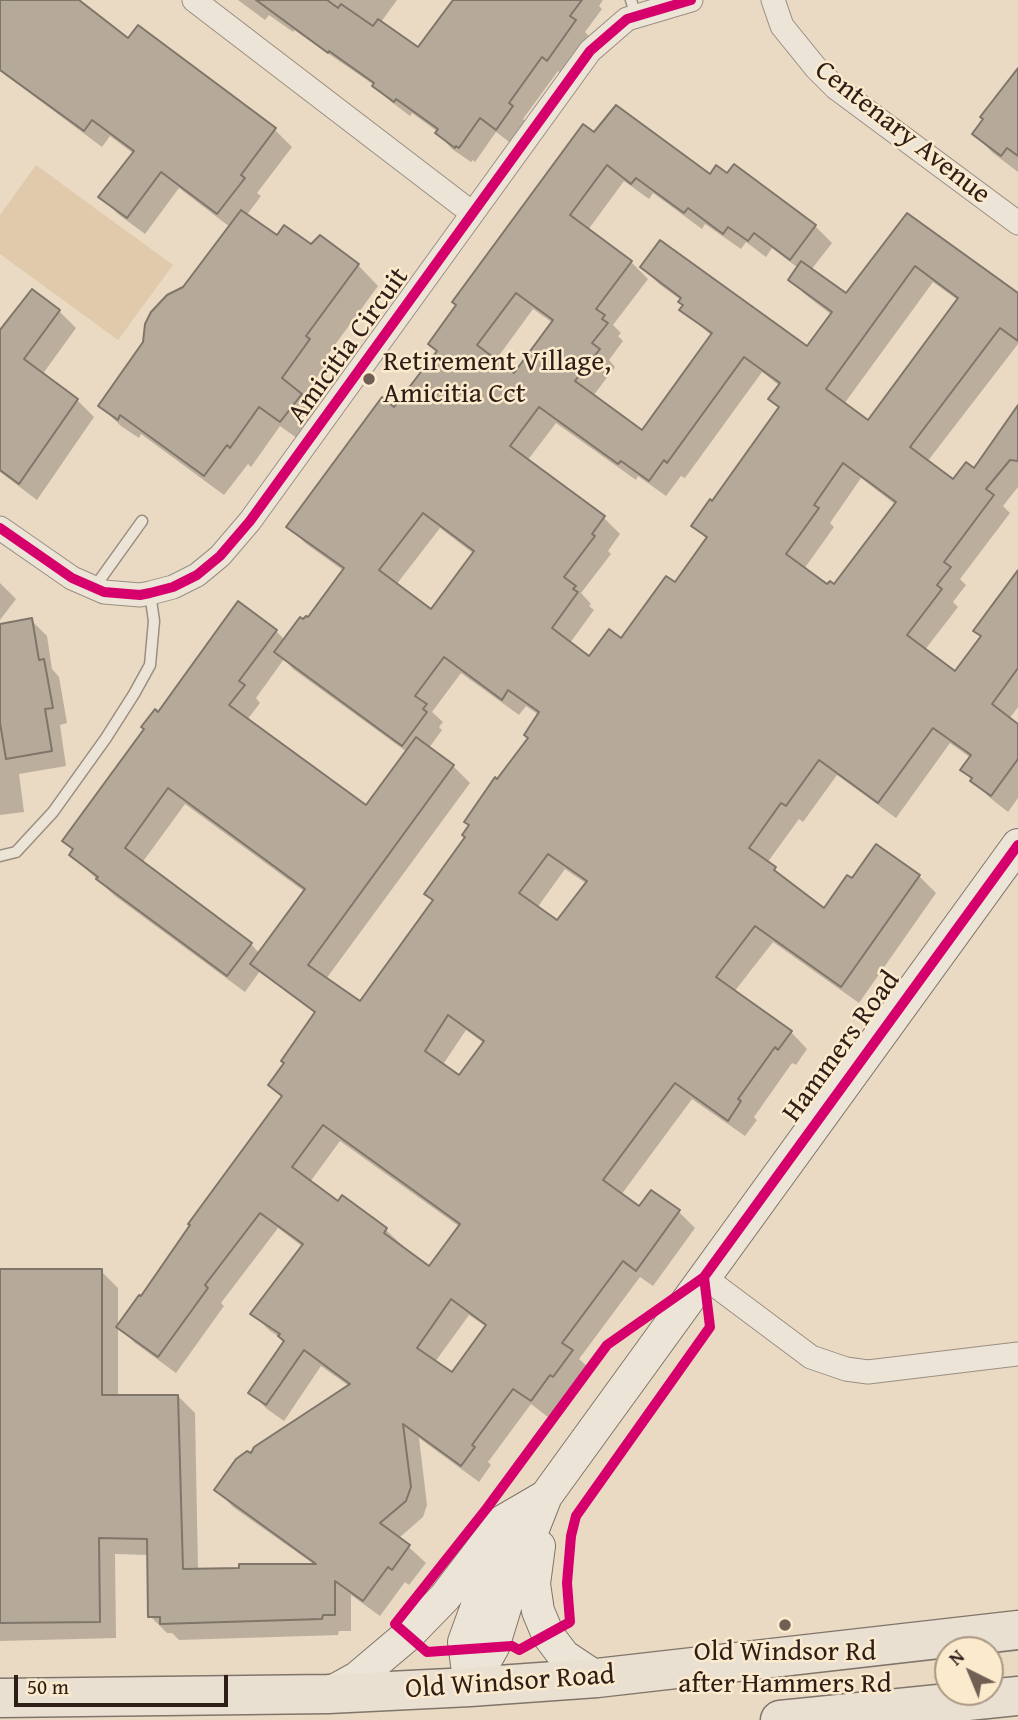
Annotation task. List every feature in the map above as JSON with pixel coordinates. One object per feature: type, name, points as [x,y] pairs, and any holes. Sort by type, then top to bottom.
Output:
[{"type":"highway","name":"Old Windsor Road","points":[[0,1698],[328,1694],[471,1703],[597,1678],[1018,1630]]},
{"type":"highway","points":[[780,1720],[1018,1696]]},
{"type":"street","points":[[194,0],[472,213]]},
{"type":"street","name":"Amicitia Circuit","points":[[0,528],[72,578],[113,593],[150,593],[173,587],[197,575],[220,556],[240,533],[590,51],[634,8],[691,0]]},
{"type":"street","name":"Centenary Avenue","points":[[773,0],[782,26],[836,88],[1018,223]]},
{"type":"street","name":"Hammers Road","points":[[471,1703],[493,1647],[515,1575],[546,1496],[1018,845]]},
{"type":"street","points":[[704,1277],[811,1357],[846,1369],[868,1372],[1018,1354]]},
{"type":"street","points":[[546,1496],[534,1584],[538,1611],[548,1635],[564,1656],[597,1678]]},
{"type":"street","points":[[328,1694],[356,1678],[408,1635],[445,1597],[503,1521],[546,1496]]},
{"type":"lane","points":[[94,588],[142,521]]},
{"type":"lane","points":[[0,856],[16,852],[53,812],[134,694],[150,665],[154,621],[150,593]]},
{"type":"shaded area","points":[[36,165],[173,265],[118,340],[0,254],[0,215]]},
{"type":"building","points":[[0,0],[79,0],[128,38],[138,25],[276,128],[241,175],[245,178],[217,214],[161,172],[127,218],[98,197],[134,151],[92,120],[84,131],[0,70]]},
{"type":"building","points":[[256,0],[327,0],[338,8],[341,4],[373,26],[378,19],[418,47],[453,0],[582,0],[570,16],[576,20],[547,61],[542,57],[509,103],[513,106],[496,130],[480,118],[459,148],[455,148],[435,133],[438,129],[396,99],[394,102],[372,86],[374,83]]},
{"type":"building","points":[[1018,68],[1018,156],[1007,148],[1001,156],[972,134],[983,119],[980,117]]},
{"type":"building","points":[[616,105],[710,174],[716,165],[727,173],[734,164],[816,225],[790,260],[754,233],[748,241],[728,227],[723,234],[688,208],[684,213],[636,178],[631,184],[607,165],[570,215],[632,261],[596,309],[605,315],[602,319],[608,323],[592,343],[600,349],[575,381],[642,430],[712,333],[679,310],[683,305],[678,302],[681,298],[640,267],[660,240],[807,346],[832,312],[788,280],[801,261],[846,293],[907,213],[1018,293],[1018,341],[1000,328],[910,447],[953,479],[966,462],[974,468],[1018,405],[1018,461],[1010,460],[986,489],[994,495],[944,562],[951,567],[937,585],[942,589],[907,635],[955,671],[981,636],[973,631],[1018,570],[1018,668],[992,704],[1018,724],[1018,759],[991,796],[960,770],[971,755],[933,728],[878,803],[819,760],[786,806],[781,803],[749,848],[824,908],[847,875],[852,878],[876,844],[920,875],[841,987],[755,926],[716,977],[792,1031],[778,1050],[775,1047],[738,1099],[741,1101],[728,1121],[675,1083],[603,1180],[639,1206],[651,1190],[680,1210],[636,1271],[623,1261],[562,1343],[573,1350],[531,1401],[513,1389],[472,1445],[475,1447],[461,1466],[403,1424],[411,1487],[406,1501],[380,1523],[410,1545],[392,1570],[388,1567],[363,1601],[335,1581],[335,1615],[323,1615],[322,1619],[160,1624],[160,1617],[148,1617],[147,1539],[99,1538],[100,1622],[0,1623],[0,1269],[102,1269],[102,1395],[178,1395],[183,1569],[239,1568],[239,1564],[316,1564],[214,1490],[236,1459],[247,1451],[251,1453],[254,1447],[350,1384],[304,1350],[266,1405],[248,1393],[284,1341],[278,1336],[280,1334],[250,1314],[303,1244],[260,1213],[205,1285],[208,1288],[158,1357],[116,1327],[139,1295],[141,1296],[190,1225],[188,1224],[282,1096],[268,1085],[315,1012],[250,964],[305,889],[168,788],[125,848],[252,943],[227,976],[96,879],[98,877],[69,855],[73,849],[62,841],[144,729],[141,727],[155,709],[158,712],[238,601],[277,630],[239,681],[245,685],[229,705],[366,805],[416,737],[454,765],[308,965],[360,1001],[433,900],[424,894],[465,837],[462,835],[469,825],[464,822],[495,777],[497,779],[528,738],[524,735],[539,712],[508,690],[502,700],[444,657],[415,696],[427,704],[423,709],[427,712],[402,746],[274,652],[300,617],[308,617],[344,568],[286,527],[382,397],[394,407],[437,351],[428,344],[456,305],[452,302],[583,124],[594,132]],"holes":[[[915,266],[958,298],[868,420],[826,389]],[[516,293],[553,320],[514,373],[477,345]],[[744,357],[780,383],[768,399],[779,407],[691,526],[707,537],[675,582],[666,576],[621,638],[609,629],[589,656],[552,628],[578,592],[573,589],[576,586],[564,577],[595,536],[592,534],[605,516],[510,446],[539,407],[618,464],[621,461],[649,481],[664,460],[667,463]],[[843,463],[896,502],[834,584],[830,581],[827,584],[786,554],[819,508],[814,505]],[[423,513],[474,551],[431,609],[379,570]],[[548,854],[587,881],[557,920],[519,893]],[[448,1015],[484,1041],[459,1075],[425,1051]],[[323,1125],[460,1224],[429,1266],[384,1233],[387,1228],[342,1195],[338,1201],[292,1167]],[[451,1299],[486,1325],[452,1372],[417,1348]]]},
{"type":"building","points":[[241,210],[277,235],[284,225],[311,244],[320,235],[359,264],[306,336],[310,339],[282,378],[302,394],[280,422],[259,407],[230,448],[227,445],[204,476],[120,415],[118,420],[98,406],[143,342],[145,324],[151,312],[167,295],[183,287]]},
{"type":"building","points":[[32,289],[60,310],[24,359],[78,399],[19,484],[0,470],[0,330]]},
{"type":"building","points":[[32,618],[39,660],[44,659],[53,708],[45,709],[52,751],[6,759],[0,723],[0,624]]},
{"type":"cycle path","points":[[0,528],[72,578],[104,592],[140,595],[173,587],[197,575],[220,556],[250,521],[590,51],[627,19],[691,0]]},
{"type":"cycle path","points":[[704,1277],[710,1327],[576,1516],[571,1536],[567,1583],[570,1622],[519,1650],[512,1646],[427,1652],[395,1624],[487,1508],[607,1345],[704,1277],[1018,845]]},
{"type":"place","name":"Retirement Village, Amicitia Cct","points":[[369,379]]},
{"type":"place","name":"Old Windsor Rd after Hammers Rd","points":[[785,1625]]}]
